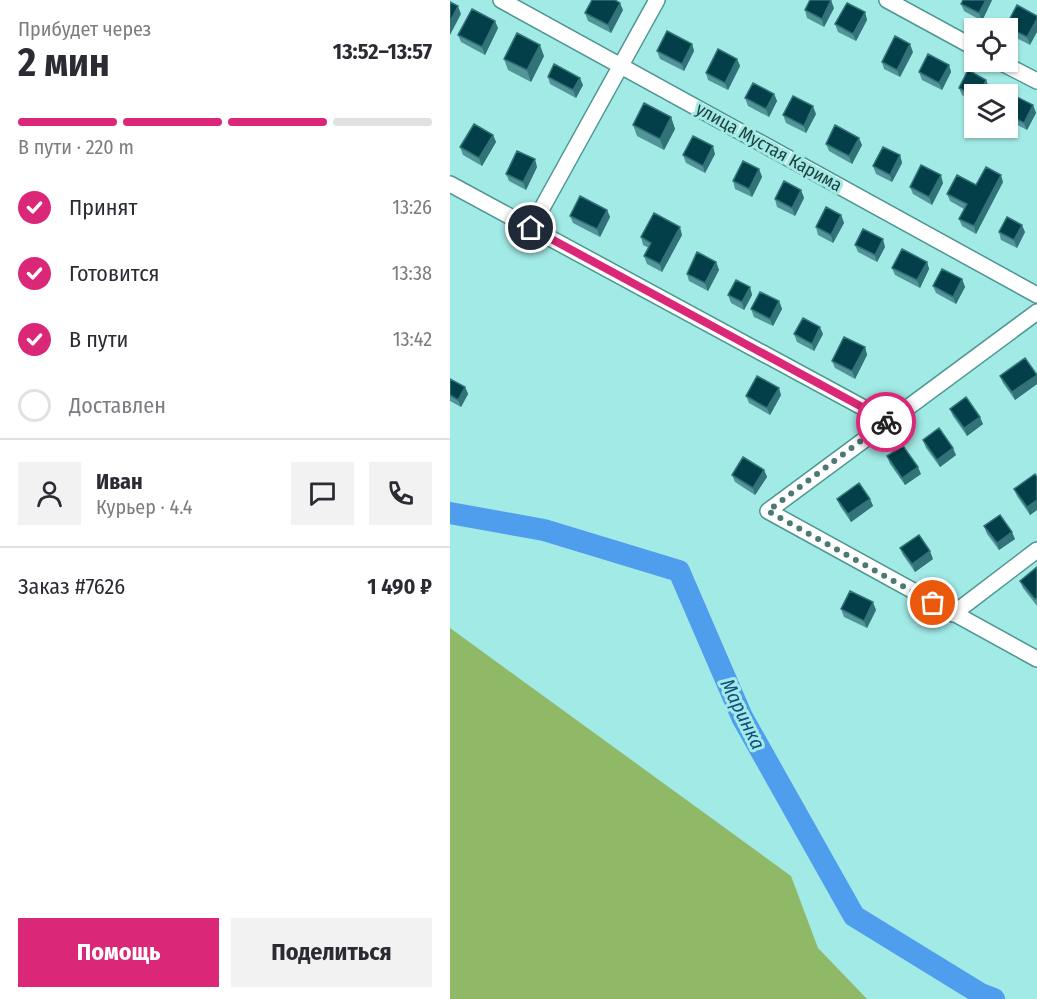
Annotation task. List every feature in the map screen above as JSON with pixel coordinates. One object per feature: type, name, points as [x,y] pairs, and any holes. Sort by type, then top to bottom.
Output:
[{"type":"street","name":"улица Мустая Карима","points":[[501,0],[1037,295]]},
{"type":"street","points":[[531,228],[657,0]]},
{"type":"street","points":[[887,0],[964,42]]},
{"type":"street","points":[[1018,71],[1037,81]]},
{"type":"street","points":[[450,184],[888,421]]},
{"type":"street","points":[[1037,312],[768,511],[1037,659]]},
{"type":"street","points":[[953,614],[1037,550]]},
{"type":"green space","points":[[450,628],[791,876],[818,948],[867,999],[450,999]]},
{"type":"building","points":[[592,0],[615,0],[620,3],[608,25],[585,13]]},
{"type":"building","points":[[810,0],[831,0],[822,19],[805,10]]},
{"type":"building","points":[[963,0],[986,0],[979,13],[961,4]]},
{"type":"building","points":[[450,2],[458,6],[450,22]]},
{"type":"building","points":[[847,3],[865,12],[853,34],[835,24]]},
{"type":"building","points":[[1017,5],[1037,16],[1027,37],[1018,32],[1018,18],[1010,18]]},
{"type":"building","points":[[472,9],[495,21],[482,47],[458,35]]},
{"type":"building","points":[[667,31],[692,44],[682,64],[657,51]]},
{"type":"building","points":[[517,33],[540,45],[527,70],[504,59]]},
{"type":"building","points":[[895,36],[910,44],[897,70],[882,62]]},
{"type":"building","points":[[718,49],[737,59],[725,83],[706,73]]},
{"type":"building","points":[[928,54],[949,65],[939,83],[919,72]]},
{"type":"building","points":[[554,64],[580,78],[573,90],[548,77]]},
{"type":"building","points":[[967,72],[986,80],[984,84],[964,84],[964,90],[959,88]]},
{"type":"building","points":[[753,83],[774,94],[766,109],[745,98]]},
{"type":"building","points":[[793,96],[813,106],[804,126],[783,115]]},
{"type":"building","points":[[1018,98],[1033,105],[1024,123],[1018,120]]},
{"type":"building","points":[[644,103],[671,117],[660,139],[633,125]]},
{"type":"building","points":[[474,124],[493,135],[479,158],[460,147]]},
{"type":"building","points":[[835,125],[859,138],[849,156],[826,144]]},
{"type":"building","points":[[693,136],[713,146],[703,166],[683,155]]},
{"type":"building","points":[[883,147],[900,155],[890,175],[873,166]]},
{"type":"building","points":[[517,151],[535,159],[523,182],[506,174]]},
{"type":"building","points":[[743,161],[759,169],[749,189],[733,181]]},
{"type":"building","points":[[921,165],[941,175],[929,197],[910,187]]},
{"type":"building","points":[[986,167],[1001,175],[974,226],[959,219],[967,204],[947,194],[957,175],[976,185]]},
{"type":"building","points":[[784,181],[801,190],[792,208],[775,199]]},
{"type":"building","points":[[580,196],[607,210],[597,229],[570,216]]},
{"type":"building","points":[[826,207],[841,215],[831,235],[816,227]]},
{"type":"building","points":[[654,213],[680,227],[660,264],[644,256],[651,243],[641,237]]},
{"type":"building","points":[[1007,217],[1022,225],[1014,240],[999,232]]},
{"type":"building","points":[[863,229],[883,239],[875,255],[855,245]]},
{"type":"building","points":[[902,249],[927,262],[917,280],[892,268]]},
{"type":"building","points":[[697,252],[716,262],[705,283],[687,274]]},
{"type":"building","points":[[942,269],[962,279],[953,297],[933,286]]},
{"type":"building","points":[[736,280],[750,287],[742,302],[728,295]]},
{"type":"building","points":[[760,292],[779,301],[770,319],[751,309]]},
{"type":"building","points":[[803,318],[820,327],[812,344],[794,334]]},
{"type":"building","points":[[844,337],[865,347],[852,371],[832,361]]},
{"type":"building","points":[[1025,358],[1037,375],[1012,392],[1000,376]]},
{"type":"building","points":[[757,376],[779,388],[767,408],[746,396]]},
{"type":"building","points":[[450,379],[465,387],[458,400],[450,395]]},
{"type":"building","points":[[966,397],[980,417],[964,428],[950,409]]},
{"type":"building","points":[[939,428],[953,448],[937,460],[923,440]]},
{"type":"building","points":[[903,446],[918,467],[902,478],[887,456]]},
{"type":"building","points":[[743,457],[764,470],[753,488],[732,475]]},
{"type":"building","points":[[1035,474],[1037,500],[1027,507],[1014,489]]},
{"type":"building","points":[[859,483],[870,499],[848,514],[837,499]]},
{"type":"building","points":[[1000,515],[1012,532],[997,543],[984,526]]},
{"type":"building","points":[[919,535],[930,551],[912,564],[900,548]]},
{"type":"building","points":[[1037,567],[1037,598],[1035,599],[1020,581]]},
{"type":"building","points":[[850,591],[873,602],[864,621],[841,609]]},
{"type":"waterway","name":"Маринка","points":[[450,513],[544,530],[679,571],[742,717],[854,916],[981,994],[994,999]]},
{"type":"way so far","points":[[886,422],[768,511],[933,603]]},
{"type":"route","points":[[531,228],[888,421],[886,422]]}]
